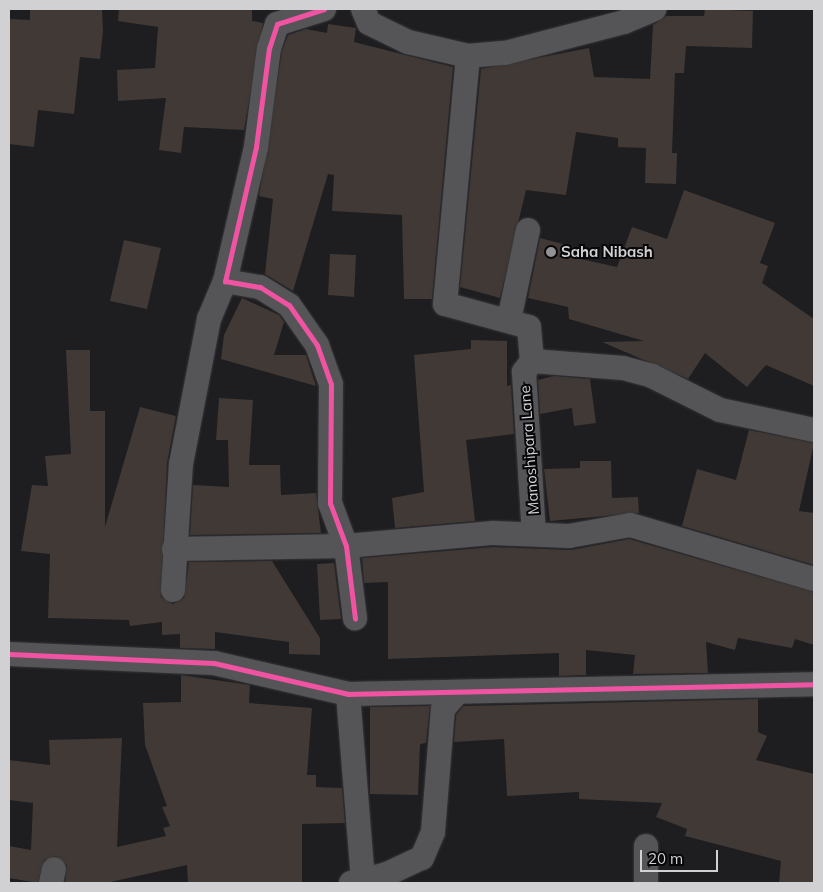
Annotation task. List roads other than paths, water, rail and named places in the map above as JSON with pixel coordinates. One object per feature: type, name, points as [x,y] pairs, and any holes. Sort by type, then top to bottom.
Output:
[{"type":"street","points":[[173,590],[174,549],[181,464],[194,384],[209,319],[225,281],[256,147],[269,48],[277,24],[324,9]]},
{"type":"street","points":[[363,9],[370,23],[408,42],[468,56],[505,53],[624,22],[654,9]]},
{"type":"street","points":[[468,56],[445,304],[509,320],[528,230]]},
{"type":"street","points":[[225,281],[260,287],[289,305],[317,345],[331,384],[330,503],[346,546],[355,618]]},
{"type":"street","name":"Manoshipara Lane","points":[[509,320],[533,330],[532,361],[524,372],[534,534]]},
{"type":"street","points":[[532,361],[623,368],[652,376],[720,410],[814,430]]},
{"type":"street","name":"Manoshipara Lane","points":[[174,549],[346,546],[493,533],[569,536],[630,525],[814,579]]},
{"type":"street","points":[[9,654],[214,663],[348,694],[455,695],[814,684]]},
{"type":"street","points":[[348,694],[356,882],[422,858],[433,832],[443,709],[455,695]]},
{"type":"street","points":[[646,846],[646,883]]},
{"type":"place","name":"Saha Nibash","points":[[551,252]]}]
